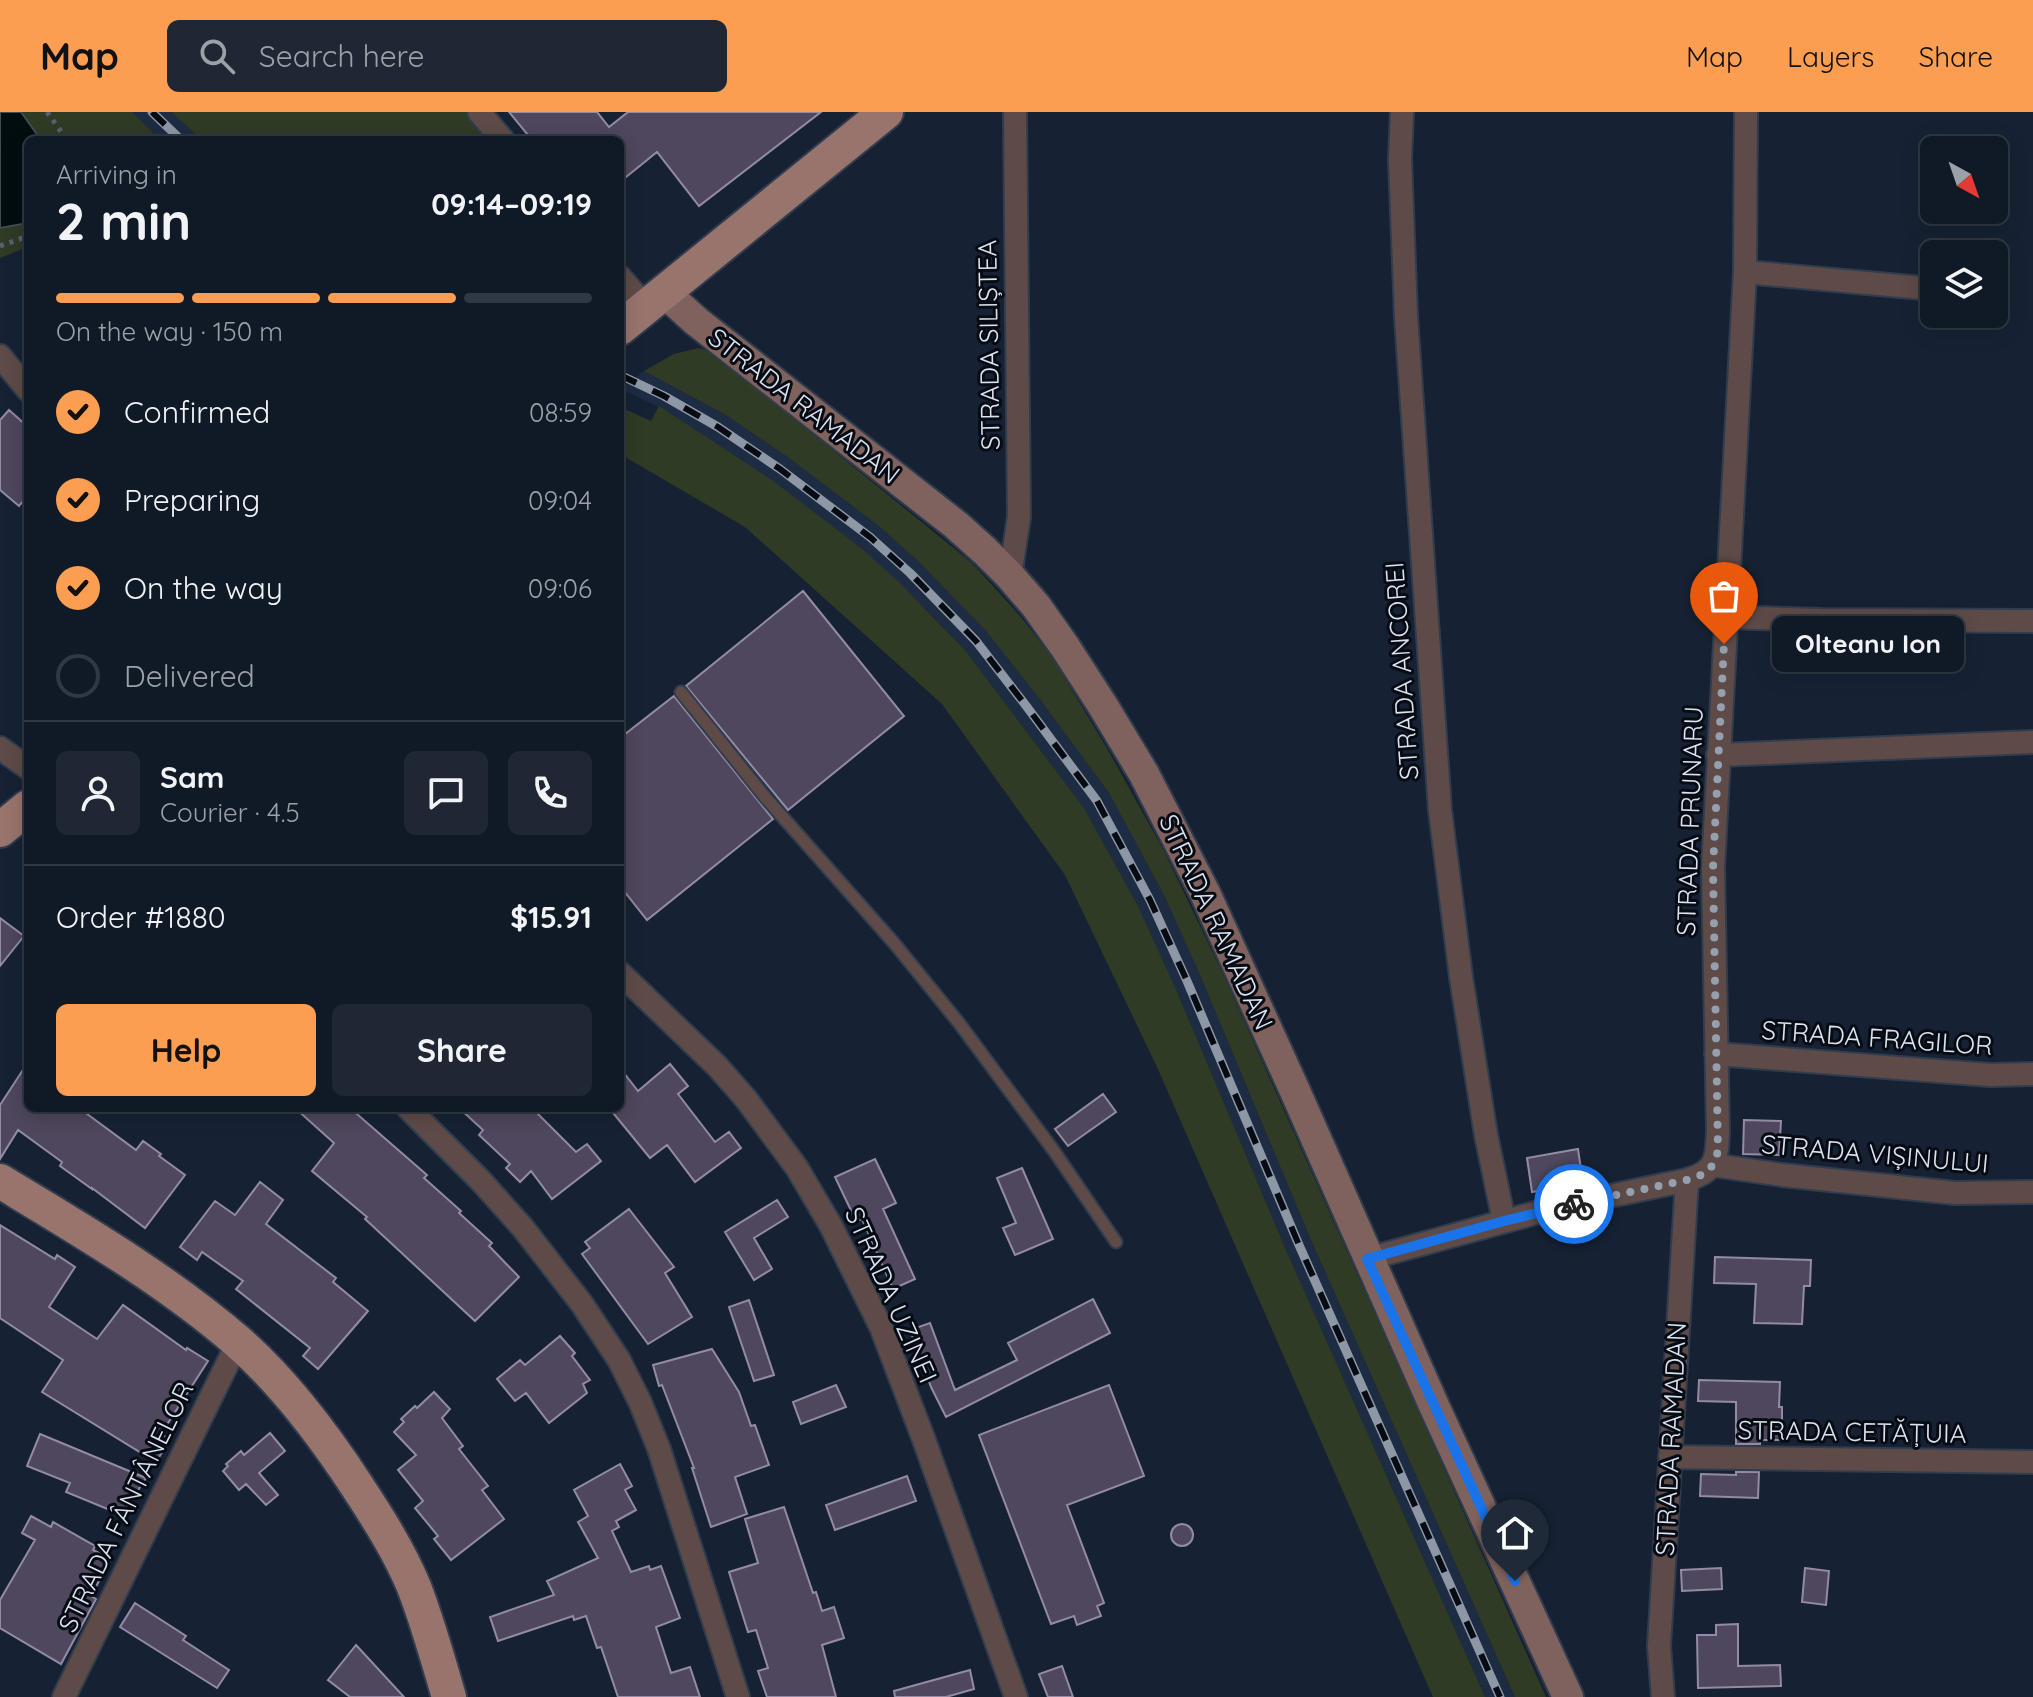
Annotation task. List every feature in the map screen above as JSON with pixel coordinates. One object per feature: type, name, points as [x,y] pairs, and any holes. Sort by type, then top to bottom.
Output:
[{"type":"main road","points":[[643,309],[886,112]]},
{"type":"main road","points":[[0,830],[24,810]]},
{"type":"main road","points":[[0,1181],[157,1280],[238,1342],[287,1391],[345,1469],[399,1555],[429,1628],[449,1697]]},
{"type":"street","points":[[479,112],[500,136]]},
{"type":"street","name":"STRADA SILIȘTEA","points":[[1010,576],[1019,517],[1015,112]]},
{"type":"street","name":"STRADA ANCOREI","points":[[1402,112],[1400,159],[1406,316],[1440,810],[1481,1106],[1504,1221]]},
{"type":"street","name":"STRADA PRUNARU","points":[[1713,1165],[1718,1141],[1713,868],[1745,272],[1746,112]]},
{"type":"street","points":[[1745,272],[1920,288]]},
{"type":"street","points":[[624,283],[643,309]]},
{"type":"street","name":"STRADA RAMADAN","points":[[643,309],[706,330],[956,525],[1010,576],[1065,647],[1144,774],[1205,893],[1367,1259],[1568,1697]]},
{"type":"street","points":[[0,356],[24,385]]},
{"type":"street","points":[[1725,617],[2033,621]]},
{"type":"street","points":[[1718,755],[2033,742]]},
{"type":"street","points":[[0,748],[24,765]]},
{"type":"street","name":"STRADA UZINEI","points":[[624,977],[717,1066],[746,1099],[797,1168],[831,1226],[881,1327],[1016,1697]]},
{"type":"street","name":"STRADA FRAGILOR","points":[[1716,1054],[1990,1075],[2033,1074]]},
{"type":"street","points":[[412,1112],[513,1216],[582,1304],[619,1360],[659,1449],[738,1697]]},
{"type":"street","points":[[1367,1259],[1557,1207],[1687,1180],[1703,1175],[1713,1165]]},
{"type":"street","name":"STRADA VIȘINULUI","points":[[1713,1165],[1955,1193],[2033,1192]]},
{"type":"street","name":"STRADA RAMADAN","points":[[1663,1697],[1659,1646],[1687,1180]]},
{"type":"street","name":"STRADA FÂNTÂNELOR","points":[[64,1697],[238,1342]]},
{"type":"street","name":"STRADA CETĂȚUIA","points":[[1670,1457],[2033,1462]]},
{"type":"lane","points":[[681,692],[765,797],[894,943],[959,1023],[1054,1151],[1116,1242]]},
{"type":"path","points":[[47,112],[64,136]]},
{"type":"path","points":[[0,246],[24,237]]},
{"type":"shaded area","points":[[0,112],[21,112],[38,136],[24,136],[24,224],[0,228]]},
{"type":"shaded area","points":[[132,112],[171,112],[198,136],[156,136]]},
{"type":"shaded area","points":[[644,371],[726,415],[879,526],[986,631],[1109,793],[1164,895],[1200,975],[1311,1240],[1515,1697],[1485,1697],[1286,1250],[1175,987],[1138,906],[1084,808],[965,650],[860,548],[772,480],[659,407],[624,390],[624,387]]},
{"type":"green space","points":[[0,112],[132,112],[156,136],[24,136],[24,249],[0,258]]},
{"type":"green space","points":[[171,112],[468,112],[487,136],[198,136]]},
{"type":"green space","points":[[699,348],[713,353],[972,563],[1052,657],[1164,851],[1224,976],[1546,1697],[1515,1697],[1311,1240],[1200,975],[1164,895],[1109,793],[986,631],[920,563],[879,526],[789,458],[726,415],[644,371],[674,354]]},
{"type":"green space","points":[[659,406],[772,480],[861,548],[965,650],[1084,808],[1138,906],[1175,987],[1286,1250],[1485,1697],[1433,1697],[1157,1067],[1065,875],[942,704],[745,527],[624,456],[624,409],[651,421]]},
{"type":"building","points":[[509,112],[597,112],[609,127],[628,112],[821,112],[699,206],[657,152],[624,179],[624,136],[529,136]]},
{"type":"building","points":[[9,410],[24,423],[24,500],[19,506],[0,490],[0,420]]},
{"type":"building","points":[[803,591],[904,716],[788,810],[686,686]]},
{"type":"building","points":[[674,696],[773,819],[647,920],[624,891],[624,735]]},
{"type":"building","points":[[0,918],[24,936],[0,966]]},
{"type":"building","points":[[670,1064],[688,1086],[678,1094],[715,1142],[729,1132],[741,1148],[695,1182],[667,1145],[650,1158],[612,1112],[624,1112],[624,1073],[638,1091]]},
{"type":"building","points":[[24,1068],[24,1112],[84,1112],[136,1150],[143,1141],[185,1175],[145,1228],[60,1166],[62,1162],[18,1130],[0,1159],[0,1105]]},
{"type":"building","points":[[1103,1094],[1116,1112],[1068,1146],[1055,1129]]},
{"type":"building","points":[[299,1112],[355,1112],[427,1175],[424,1178],[492,1243],[489,1246],[519,1277],[475,1321],[365,1219],[367,1217],[312,1171],[334,1143]]},
{"type":"building","points":[[463,1112],[536,1112],[576,1152],[587,1144],[601,1161],[552,1199],[531,1171],[520,1182],[506,1168],[510,1164],[479,1135],[483,1130]]},
{"type":"building","points":[[1744,1120],[1781,1121],[1779,1155],[1743,1154]]},
{"type":"building","points":[[1578,1149],[1583,1183],[1532,1192],[1527,1158]]},
{"type":"building","points":[[875,1159],[896,1203],[883,1209],[915,1279],[893,1289],[862,1219],[856,1221],[835,1177]]},
{"type":"building","points":[[1022,1168],[1053,1239],[1015,1255],[1003,1228],[1016,1223],[997,1178]]},
{"type":"building","points":[[260,1182],[283,1200],[266,1224],[336,1278],[333,1282],[368,1311],[318,1369],[303,1356],[310,1348],[236,1289],[243,1281],[202,1252],[197,1260],[180,1247],[215,1201],[235,1215]]},
{"type":"building","points":[[777,1200],[788,1217],[754,1238],[772,1269],[754,1280],[725,1232]]},
{"type":"building","points":[[629,1209],[674,1267],[665,1273],[692,1317],[648,1344],[582,1254],[590,1248],[585,1242]]},
{"type":"building","points":[[0,1225],[55,1259],[57,1255],[75,1267],[49,1307],[97,1339],[123,1305],[186,1350],[208,1361],[161,1434],[170,1439],[156,1462],[42,1392],[63,1360],[0,1318]]},
{"type":"building","points":[[1715,1257],[1811,1260],[1810,1286],[1804,1286],[1802,1324],[1754,1323],[1756,1284],[1714,1283]]},
{"type":"building","points":[[1093,1299],[1110,1333],[946,1417],[910,1330],[930,1323],[955,1390],[1017,1360],[1008,1343]]},
{"type":"building","points":[[749,1300],[774,1375],[754,1381],[729,1307]]},
{"type":"building","points":[[560,1336],[575,1353],[572,1356],[590,1380],[583,1384],[587,1393],[549,1423],[526,1393],[515,1401],[497,1379],[520,1360],[525,1365]]},
{"type":"building","points":[[712,1349],[739,1392],[769,1465],[735,1477],[747,1514],[711,1527],[694,1468],[653,1365]]},
{"type":"building","points":[[1699,1380],[1780,1382],[1782,1440],[1736,1444],[1736,1402],[1698,1401]]},
{"type":"building","points":[[836,1385],[846,1407],[801,1424],[793,1402]]},
{"type":"building","points":[[1109,1385],[1144,1476],[1067,1505],[1104,1603],[1097,1606],[1101,1616],[1077,1625],[1074,1616],[1051,1624],[979,1435]]},
{"type":"building","points":[[434,1392],[450,1409],[442,1418],[463,1446],[459,1449],[488,1486],[482,1490],[504,1519],[451,1560],[434,1539],[438,1536],[415,1508],[423,1501],[398,1470],[416,1455],[394,1432],[404,1422],[401,1419]]},
{"type":"building","points":[[270,1433],[285,1451],[259,1473],[278,1495],[266,1505],[246,1484],[239,1490],[223,1471],[228,1466],[226,1464],[241,1451],[244,1455]]},
{"type":"building","points":[[40,1434],[146,1478],[122,1515],[66,1492],[70,1483],[27,1466]]},
{"type":"building","points":[[620,1464],[632,1486],[625,1490],[636,1510],[616,1521],[619,1527],[612,1531],[631,1572],[661,1566],[680,1618],[656,1627],[671,1673],[690,1667],[700,1697],[618,1697],[601,1647],[597,1648],[586,1616],[574,1620],[573,1616],[498,1641],[490,1617],[554,1595],[547,1581],[598,1558],[578,1522],[588,1516],[574,1490]]},
{"type":"building","points":[[1736,1472],[1759,1472],[1758,1498],[1700,1496],[1701,1474],[1736,1475]]},
{"type":"building","points":[[907,1476],[916,1501],[835,1530],[826,1505]]},
{"type":"building","points":[[784,1507],[813,1593],[816,1592],[822,1611],[834,1607],[844,1638],[822,1645],[836,1697],[767,1697],[758,1671],[768,1668],[756,1630],[748,1632],[729,1572],[758,1563],[745,1519]]},
{"type":"building","points":[[31,1516],[51,1527],[53,1522],[111,1559],[91,1596],[96,1599],[61,1664],[0,1628],[0,1600],[35,1540],[22,1533]]},
{"type":"building","points":[[1182,1524],[1190,1527],[1193,1535],[1190,1543],[1182,1546],[1174,1543],[1171,1535],[1174,1527]]},
{"type":"building","points":[[1721,1568],[1722,1589],[1682,1591],[1681,1570]]},
{"type":"building","points":[[1805,1568],[1829,1571],[1826,1605],[1802,1602]]},
{"type":"building","points":[[135,1603],[186,1636],[183,1640],[229,1670],[217,1688],[120,1627]]},
{"type":"building","points":[[1738,1624],[1738,1666],[1780,1665],[1781,1686],[1698,1688],[1697,1635],[1716,1635],[1716,1625]]},
{"type":"building","points":[[356,1645],[404,1697],[350,1697],[328,1680]]},
{"type":"building","points":[[1062,1666],[1073,1697],[1048,1697],[1039,1674]]},
{"type":"building","points":[[970,1670],[974,1689],[946,1697],[895,1697],[894,1691]]},
{"type":"railway","points":[[152,112],[177,136]]},
{"type":"railway","points":[[624,377],[718,427],[870,537],[976,641],[1097,801],[1150,900],[1187,981],[1299,1245],[1500,1697]]},
{"type":"way so far","points":[[1574,1204],[1703,1175],[1713,1165],[1718,1151],[1713,868],[1724,644]]},
{"type":"place","name":"Olteanu Ion","points":[[1724,644]]},
{"type":"route","points":[[1515,1581],[1367,1259],[1574,1204]]}]
